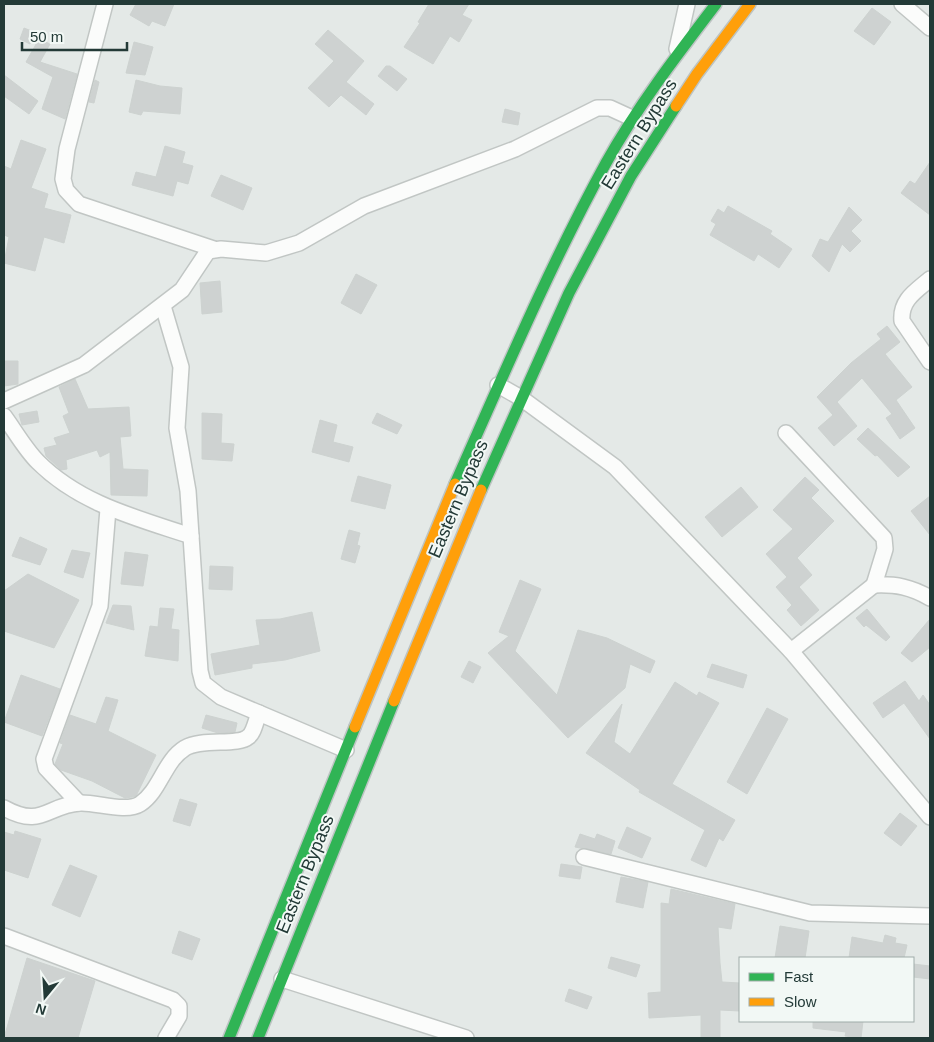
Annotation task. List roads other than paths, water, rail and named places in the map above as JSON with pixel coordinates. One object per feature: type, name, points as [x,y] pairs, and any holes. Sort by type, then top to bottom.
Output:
[{"type":"main road","name":"Eastern Bypass","points":[[229,1038],[437,525],[544,283],[607,162],[634,118],[674,59],[716,4]]},
{"type":"main road","name":"Eastern Bypass","points":[[258,1038],[461,535],[569,293],[631,176],[697,74],[750,4]]},
{"type":"street","points":[[104,4],[67,149],[63,179],[66,190],[80,204],[214,249],[266,253],[299,242],[364,206],[515,149],[597,108],[610,108],[634,118]]},
{"type":"street","points":[[674,59],[687,4]]},
{"type":"street","points":[[902,4],[930,28]]},
{"type":"street","points":[[4,401],[84,365],[182,290],[208,251],[214,249]]},
{"type":"street","points":[[930,279],[908,297],[902,314],[902,320],[930,362]]},
{"type":"street","points":[[162,306],[181,366],[177,428],[188,491],[200,671],[203,683],[221,697],[346,750]]},
{"type":"street","points":[[498,385],[521,398],[615,467],[791,651],[930,817]]},
{"type":"street","points":[[4,416],[37,462],[74,491],[108,509],[191,536]]},
{"type":"street","points":[[786,433],[884,538],[885,549],[874,585],[791,651]]},
{"type":"street","points":[[79,803],[46,768],[44,759],[100,606],[108,509]]},
{"type":"street","points":[[874,585],[895,584],[914,588],[930,598]]},
{"type":"street","points":[[4,808],[28,817],[41,817],[79,803],[127,807],[138,806],[145,800],[172,760],[185,748],[200,743],[243,740],[250,737],[259,713]]},
{"type":"street","points":[[584,857],[810,913],[930,916]]},
{"type":"street","points":[[4,936],[174,1000],[179,1006],[178,1016],[166,1038]]},
{"type":"street","points":[[282,980],[466,1038]]}]
